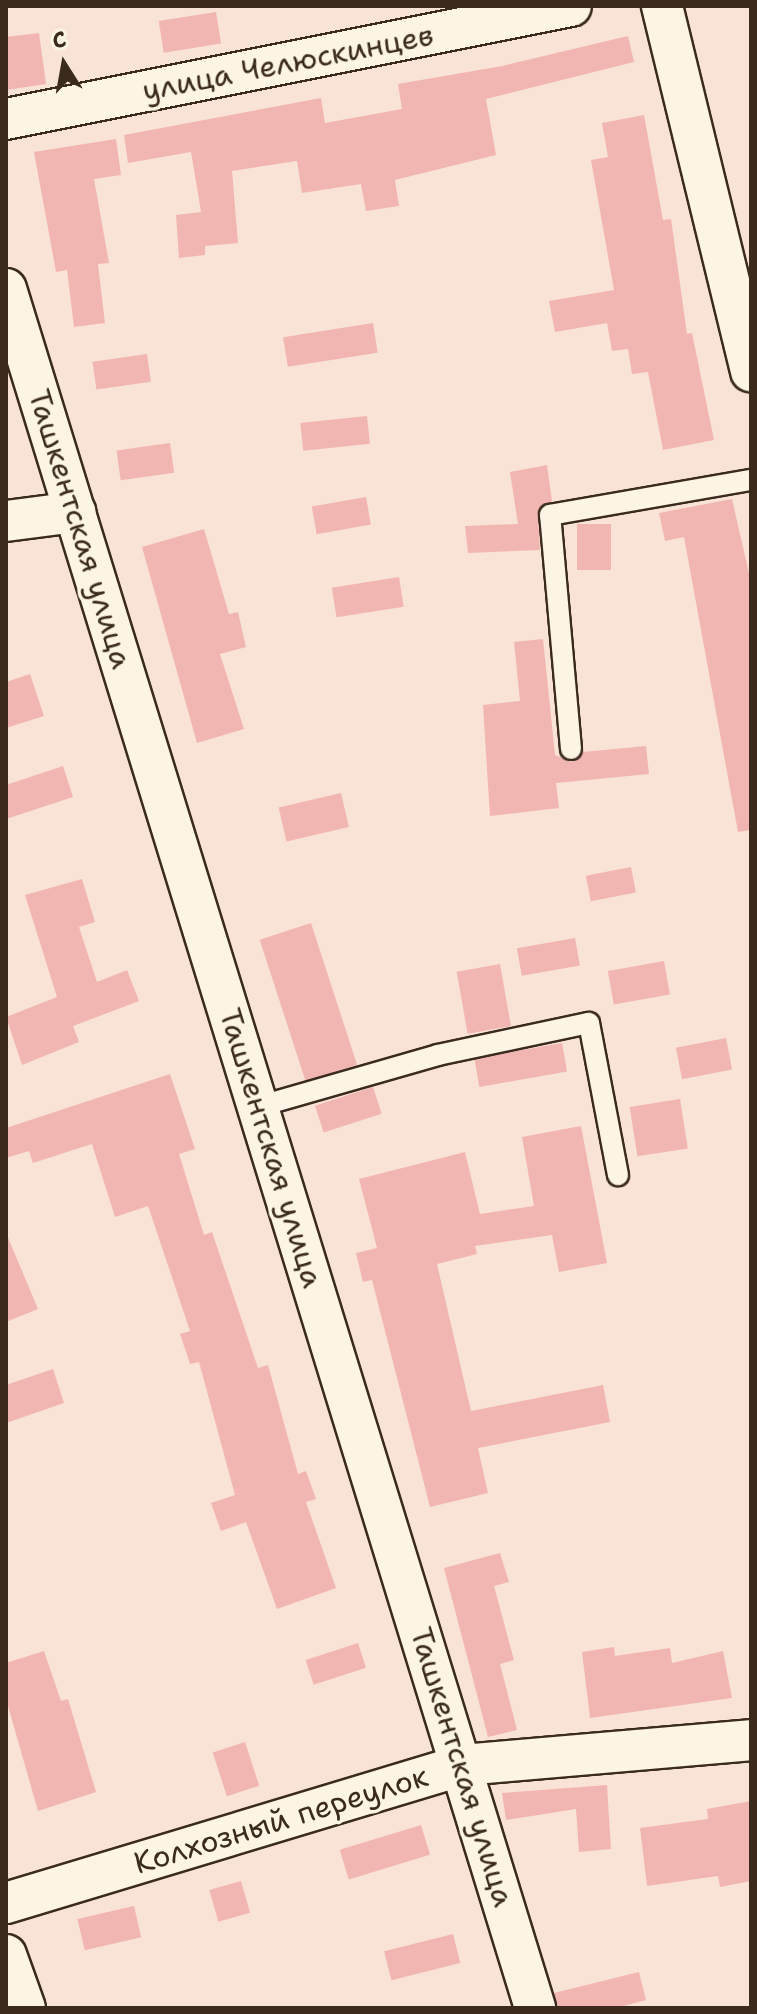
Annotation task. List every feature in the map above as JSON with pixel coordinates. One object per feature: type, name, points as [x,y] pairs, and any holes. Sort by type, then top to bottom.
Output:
[{"type":"street","name":"улица Челюскинцев","points":[[6,119],[571,6]]},
{"type":"street","points":[[662,6],[735,239],[751,371]]},
{"type":"street","name":"Ташкентская улица","points":[[6,289],[535,2008]]},
{"type":"street","points":[[6,521],[75,512]]},
{"type":"street","name":"Колхозный переулок","points":[[6,1903],[462,1765],[751,1740]]},
{"type":"street","points":[[6,1955],[25,2008]]},
{"type":"lane","points":[[571,749],[550,515],[751,480]]},
{"type":"lane","points":[[257,1107],[438,1055],[589,1023],[618,1175]]},
{"type":"building","points":[[216,12],[221,44],[164,53],[159,21]]},
{"type":"building","points":[[39,33],[46,84],[6,90],[6,37]]},
{"type":"building","points":[[628,36],[634,62],[486,99],[496,155],[395,180],[399,206],[366,211],[361,184],[302,193],[297,161],[232,171],[238,243],[205,246],[205,255],[179,258],[176,215],[201,212],[191,152],[128,163],[124,135],[321,98],[325,123],[402,109],[398,84],[502,66]]},
{"type":"building","points":[[644,115],[663,220],[671,219],[687,334],[692,333],[714,440],[663,450],[648,372],[632,374],[628,349],[612,351],[607,323],[555,332],[549,301],[614,290],[591,160],[608,157],[602,123]]},
{"type":"building","points":[[116,139],[121,175],[94,179],[109,263],[98,264],[105,323],[74,327],[67,270],[56,272],[34,152]]},
{"type":"building","points":[[373,323],[378,353],[288,367],[283,337]]},
{"type":"building","points":[[147,354],[151,382],[96,389],[93,362]]},
{"type":"building","points":[[367,416],[370,444],[303,451],[300,423]]},
{"type":"building","points":[[170,443],[174,473],[121,480],[117,451]]},
{"type":"building","points":[[547,465],[552,501],[538,511],[540,550],[468,553],[465,526],[518,524],[510,472]]},
{"type":"building","points":[[366,497],[371,525],[317,534],[312,507]]},
{"type":"building","points":[[732,499],[751,582],[751,830],[738,832],[684,537],[665,541],[659,513]]},
{"type":"building","points":[[577,524],[611,524],[611,570],[577,570]]},
{"type":"building","points":[[204,529],[229,614],[238,612],[246,647],[220,654],[244,729],[197,743],[142,547]]},
{"type":"building","points":[[399,577],[404,607],[337,617],[332,588]]},
{"type":"building","points":[[543,639],[555,755],[571,762],[583,752],[646,746],[649,774],[556,783],[559,808],[490,816],[483,705],[520,701],[514,642]]},
{"type":"building","points":[[30,674],[44,716],[6,728],[6,682]]},
{"type":"building","points":[[63,766],[73,797],[6,819],[6,785]]},
{"type":"building","points":[[341,793],[349,827],[287,841],[279,807]]},
{"type":"building","points":[[631,867],[636,893],[591,901],[586,876]]},
{"type":"building","points":[[82,879],[95,922],[79,927],[97,982],[127,970],[139,1001],[73,1026],[79,1042],[22,1065],[6,1017],[57,997],[25,895]]},
{"type":"building","points":[[311,923],[357,1065],[306,1081],[260,940]]},
{"type":"building","points":[[575,938],[580,966],[522,976],[517,948]]},
{"type":"building","points":[[664,961],[670,994],[614,1004],[608,971]]},
{"type":"building","points":[[500,964],[511,1026],[468,1034],[457,972]]},
{"type":"building","points":[[726,1038],[732,1069],[682,1079],[676,1048]]},
{"type":"building","points":[[562,1043],[567,1072],[479,1087],[474,1058]]},
{"type":"building","points":[[170,1074],[195,1149],[179,1154],[204,1235],[212,1232],[258,1368],[268,1365],[298,1474],[306,1471],[316,1499],[306,1502],[336,1588],[277,1609],[246,1522],[221,1531],[211,1503],[235,1495],[199,1362],[190,1364],[180,1334],[190,1331],[148,1206],[115,1217],[92,1144],[33,1163],[29,1151],[6,1158],[6,1128]]},
{"type":"building","points":[[373,1087],[382,1114],[324,1132],[315,1106]]},
{"type":"building","points":[[680,1099],[688,1148],[637,1156],[630,1107]]},
{"type":"building","points":[[581,1126],[607,1263],[559,1272],[552,1235],[475,1246],[477,1254],[437,1264],[471,1411],[603,1385],[610,1422],[478,1448],[488,1493],[430,1507],[372,1280],[363,1282],[356,1253],[377,1248],[359,1179],[465,1152],[480,1214],[534,1206],[522,1137]]},
{"type":"building","points":[[6,1233],[38,1309],[6,1322]]},
{"type":"building","points":[[53,1369],[64,1403],[6,1423],[6,1385]]},
{"type":"building","points":[[500,1553],[509,1582],[494,1586],[514,1660],[500,1664],[517,1730],[488,1737],[444,1568]]},
{"type":"building","points":[[358,1643],[366,1668],[314,1685],[306,1660]]},
{"type":"building","points":[[614,1647],[615,1656],[670,1648],[672,1663],[723,1651],[732,1698],[590,1718],[582,1652]]},
{"type":"building","points":[[44,1651],[61,1701],[68,1699],[96,1792],[38,1811],[6,1699],[6,1663]]},
{"type":"building","points":[[245,1742],[259,1786],[227,1796],[213,1753]]},
{"type":"building","points":[[607,1785],[611,1849],[579,1852],[576,1809],[506,1820],[502,1793]]},
{"type":"building","points":[[751,1801],[751,1881],[720,1887],[718,1876],[647,1886],[640,1828],[708,1819],[707,1809]]},
{"type":"building","points":[[421,1825],[430,1855],[349,1879],[340,1850]]},
{"type":"building","points":[[241,1881],[250,1913],[218,1922],[209,1890]]},
{"type":"building","points":[[134,1906],[141,1937],[85,1950],[77,1919]]},
{"type":"building","points":[[453,1934],[460,1963],[391,1980],[384,1951]]},
{"type":"building","points":[[639,1972],[646,2000],[616,2008],[557,2008],[554,1993]]}]
